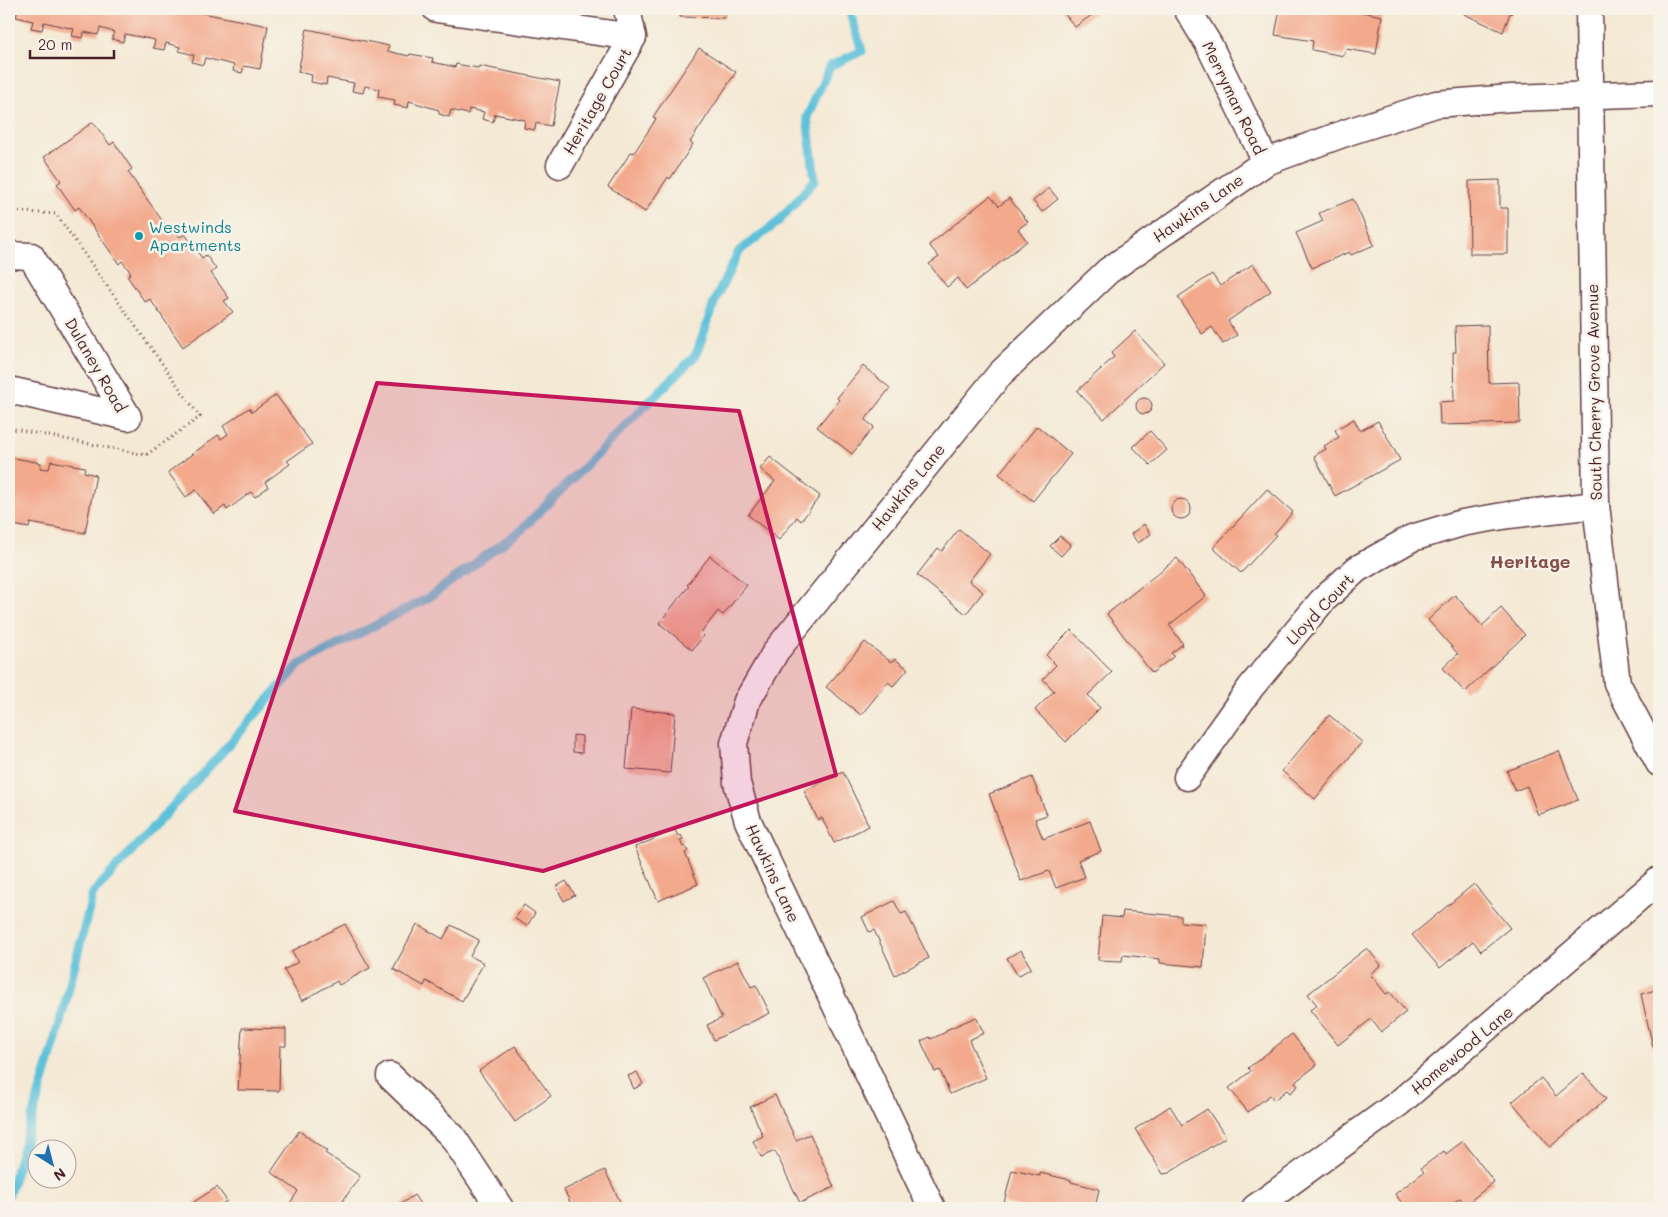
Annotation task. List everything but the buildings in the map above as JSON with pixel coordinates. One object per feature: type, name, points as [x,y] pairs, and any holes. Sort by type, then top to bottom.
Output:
[{"type":"street","name":"Heritage Court","points":[[436,9],[633,37]]},
{"type":"street","name":"Heritage Court","points":[[560,165],[633,37],[627,9]]},
{"type":"street","name":"Merryman Road","points":[[1187,9],[1209,45],[1266,162]]},
{"type":"street","name":"South Cherry Grove Avenue","points":[[1589,9],[1596,505],[1617,683],[1659,763]]},
{"type":"street","name":"Hawkins Lane","points":[[932,1208],[748,821],[737,783],[734,743],[747,701],[776,650],[1000,374],[1108,271],[1266,162],[1351,131],[1436,104],[1511,98],[1590,97],[1659,93]]},
{"type":"street","name":"Dulaney Road","points":[[9,255],[31,256],[128,417],[9,390]]},
{"type":"street","name":"Lloyd Court","points":[[1187,777],[1251,687],[1322,602],[1357,569],[1412,538],[1462,523],[1508,515],[1596,505]]},
{"type":"street","name":"Homewood Lane","points":[[1255,1208],[1399,1103],[1659,880]]},
{"type":"street","points":[[390,1076],[452,1136],[500,1208]]},
{"type":"highlighted area","points":[[377,383],[739,411],[836,775],[543,871],[235,811]]},
{"type":"waterway","points":[[9,1194],[56,1039],[93,893],[217,758],[299,665],[428,598],[521,530],[696,355],[716,298],[739,251],[777,223],[815,180],[807,117],[830,66],[862,51],[849,9]]},
{"type":"place","name":"Westwinds Apartments","points":[[139,236]]},
{"type":"district","name":"Heritage","points":[[1530,562]]}]
